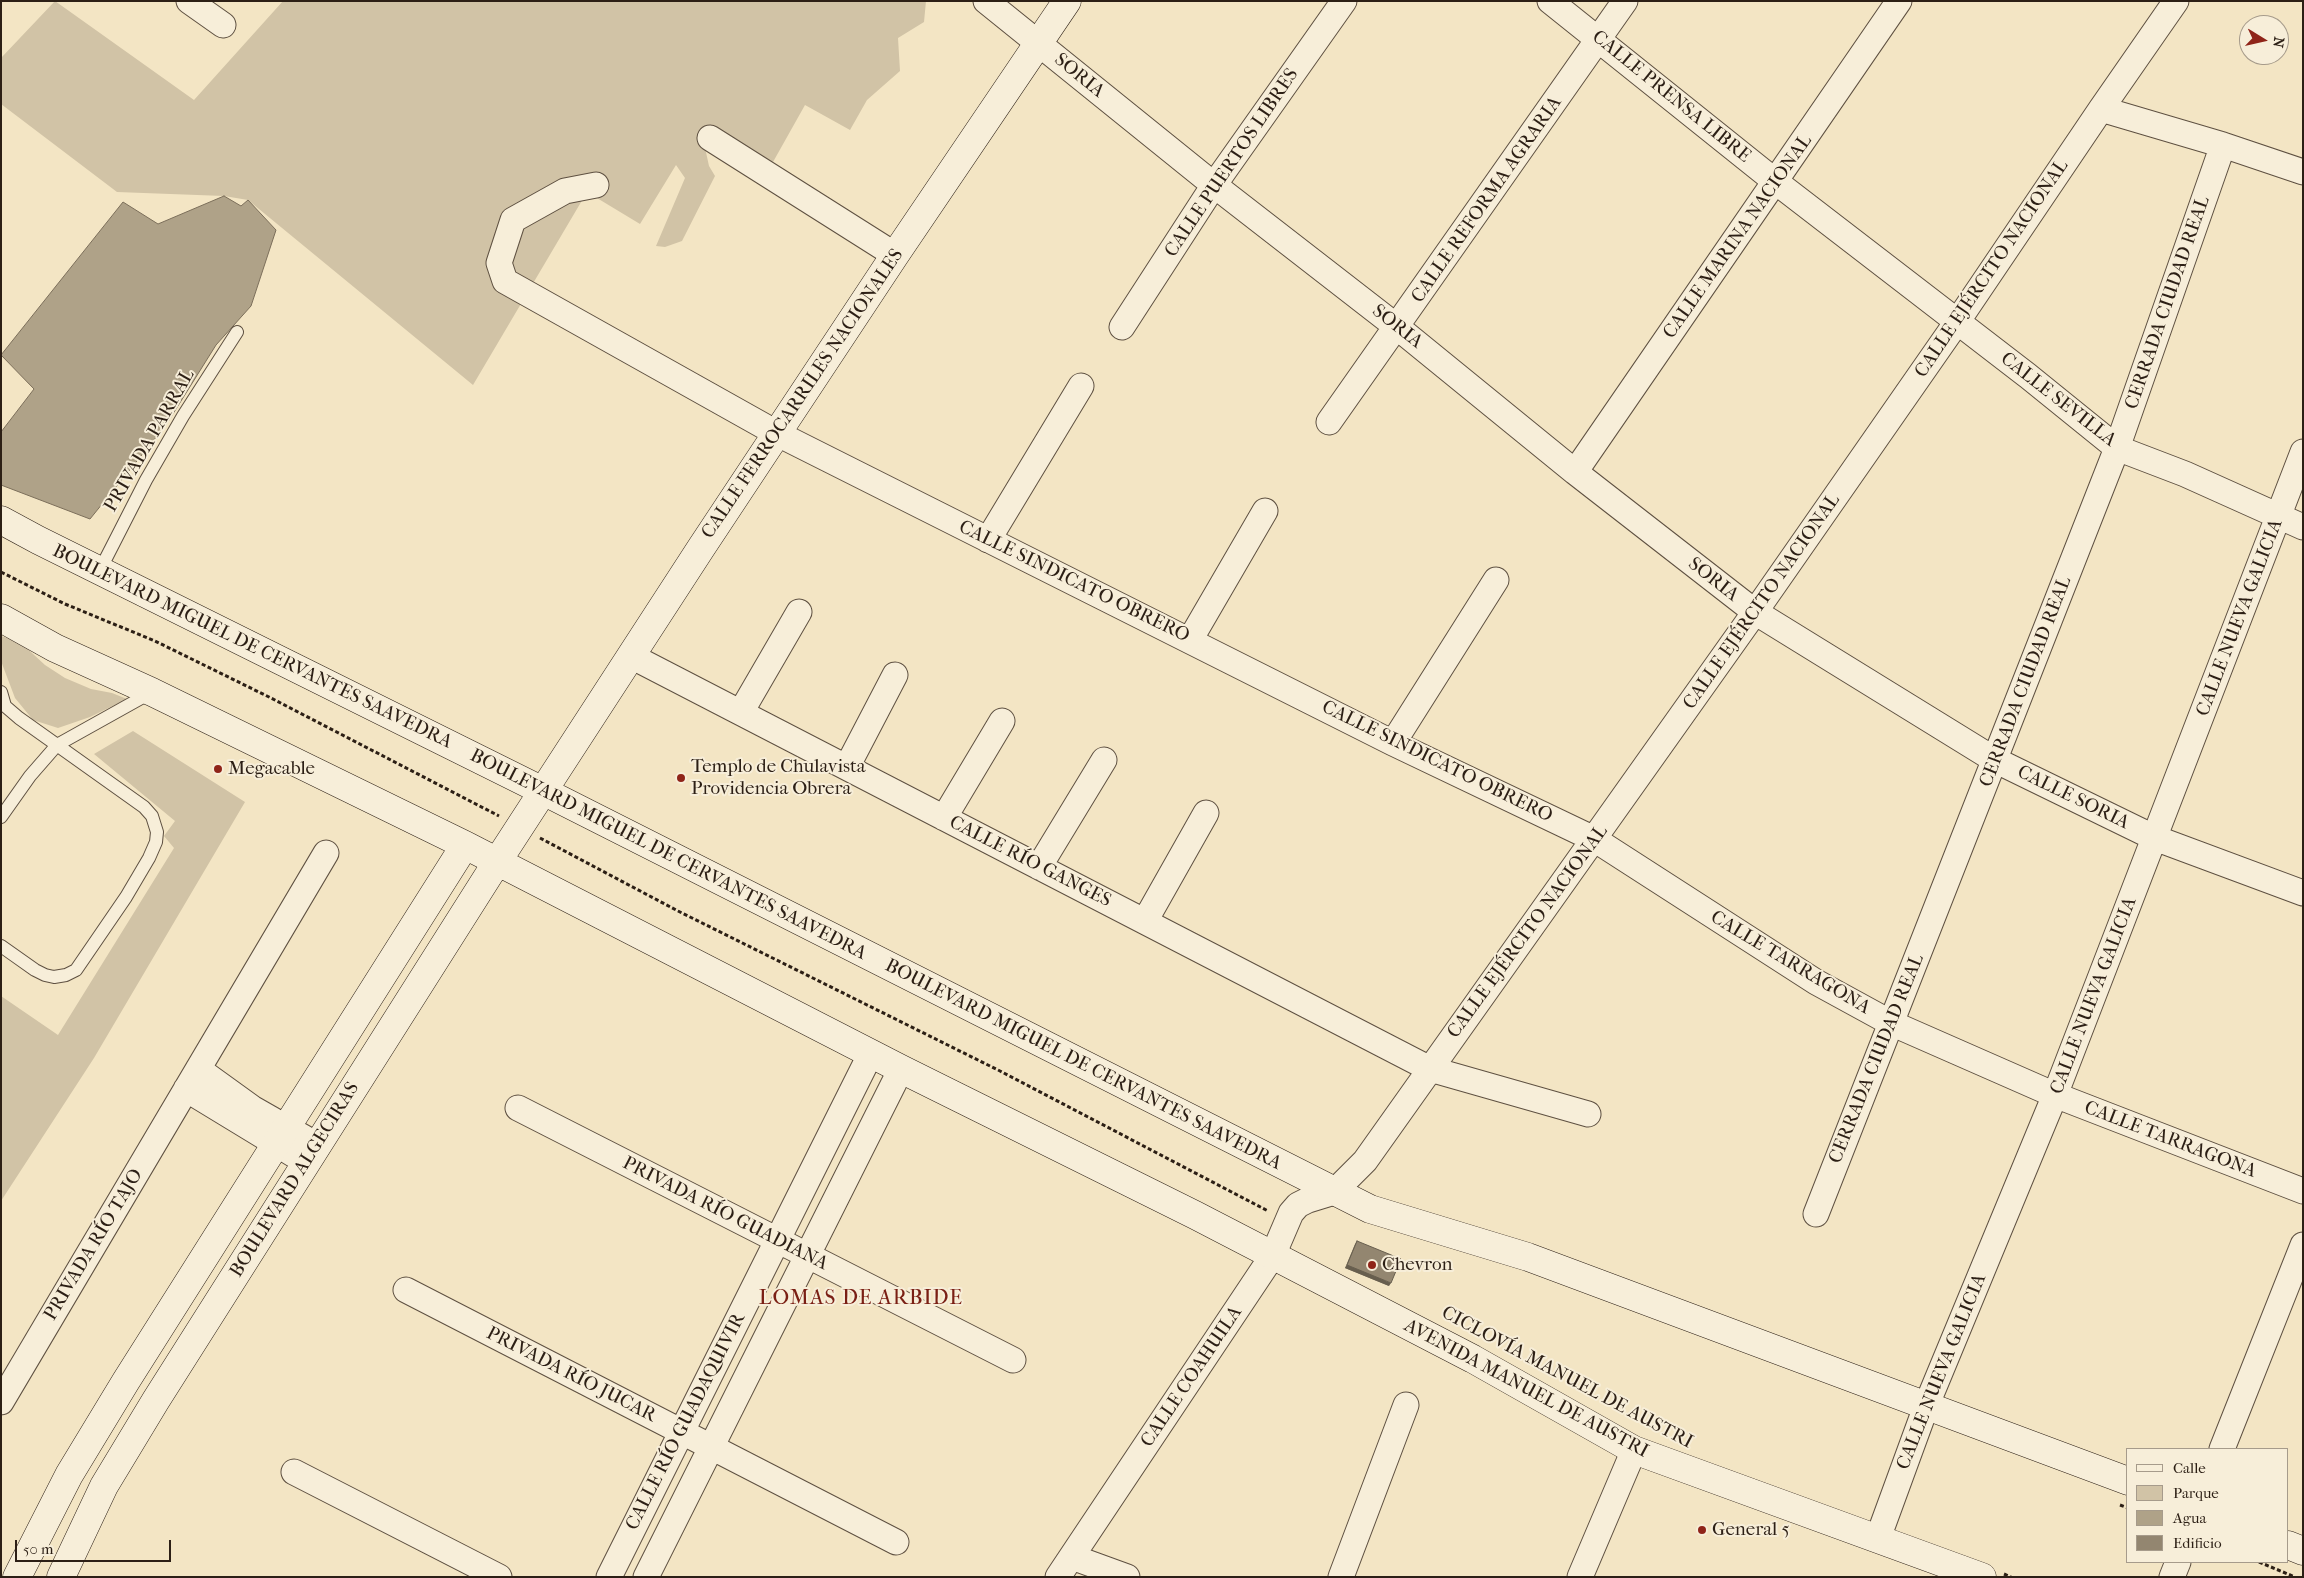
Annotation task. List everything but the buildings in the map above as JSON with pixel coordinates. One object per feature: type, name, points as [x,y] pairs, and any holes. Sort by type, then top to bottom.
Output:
[{"type":"main road","name":"CALLE FERROCARRILES NACIONALES","points":[[543,791],[895,255],[1067,1]]},
{"type":"main road","name":"BOULEVARD MIGUEL DE CERVANTES SAAVEDRA","points":[[1,520],[543,791],[1370,1209],[1528,1257],[1927,1404],[2126,1480]]},
{"type":"main road","points":[[1,544],[38,540]]},
{"type":"main road","points":[[1,618],[55,648],[152,692],[465,845],[871,1053],[1274,1255]]},
{"type":"main road","name":"BOULEVARD ALGECIRAS","points":[[61,1577],[104,1486],[312,1153],[543,791]]},
{"type":"main road","name":"BOULEVARD ALGECIRAS","points":[[17,1577],[69,1475],[142,1356],[465,845]]},
{"type":"main road","name":"AVENIDA MANUEL DE AUSTRI","points":[[1274,1255],[1473,1359],[1634,1450],[1790,1508],[1992,1575]]},
{"type":"main road","points":[[2289,1544],[2303,1551]]},
{"type":"street","points":[[189,1],[223,25]]},
{"type":"street","name":"SORIA","points":[[986,1],[1214,185],[1397,326],[1574,472],[1754,612]]},
{"type":"street","name":"CALLE PUERTOS LIBRES","points":[[1122,327],[1214,185],[1344,1]]},
{"type":"street","name":"CALLE PRENSA LIBRE","points":[[1550,1],[1776,182],[1957,322]]},
{"type":"street","name":"CALLE REFORMA AGRARIA","points":[[1329,422],[1626,1]]},
{"type":"street","name":"CALLE MARINA NACIONAL","points":[[1574,472],[1776,182],[1899,1]]},
{"type":"street","name":"CALLE EJÉRCITO NACIONAL","points":[[1334,1192],[1365,1161],[1754,612],[1957,322],[2101,109],[2167,5]]},
{"type":"street","points":[[2101,109],[2223,145],[2303,172]]},
{"type":"street","points":[[710,138],[895,255]]},
{"type":"street","name":"CERRADA CIUDAD REAL","points":[[1816,1214],[2117,448],[2223,145]]},
{"type":"street","name":"CALLE SINDICATO OBRERO","points":[[596,185],[566,190],[513,220],[498,263],[505,281],[778,434],[1393,743],[1594,839]]},
{"type":"street","name":"CALLE SEVILLA","points":[[1957,322],[2028,376],[2117,448],[2185,474],[2278,518],[2303,527]]},
{"type":"street","points":[[988,540],[1082,386]]},
{"type":"street","name":"CALLE NUEVA GALICIA","points":[[1878,1538],[1927,1404],[2055,1095],[2156,838],[2303,452]]},
{"type":"street","points":[[1190,640],[1265,511]]},
{"type":"street","points":[[1393,743],[1496,580]]},
{"type":"street","points":[[740,712],[799,612]]},
{"type":"street","name":"CALLE SORIA","points":[[1754,612],[1995,760],[2156,838],[2303,893]]},
{"type":"street","name":"CALLE RÍO GANGES","points":[[631,656],[1430,1069],[1588,1114]]},
{"type":"street","points":[[847,768],[895,675]]},
{"type":"street","points":[[944,818],[1002,721]]},
{"type":"street","points":[[1039,867],[1104,760]]},
{"type":"street","points":[[1145,921],[1206,814]]},
{"type":"street","name":"CALLE TARRAGONA","points":[[1594,839],[1816,982],[1891,1024],[2055,1095],[2303,1191]]},
{"type":"street","name":"PRIVADA RÍO TAJO","points":[[1,1402],[326,853]]},
{"type":"street","name":"CALLE RÍO GUADAQUIVIR","points":[[608,1577],[871,1053]]},
{"type":"street","name":"CALLE RÍO GUADAQUIVIR","points":[[646,1577],[901,1068]]},
{"type":"street","points":[[192,1079],[252,1108],[281,1136],[312,1153]]},
{"type":"street","name":"PRIVADA RÍO GUADIANA","points":[[518,1108],[1013,1360]]},
{"type":"street","name":"CALLE COAHUILA","points":[[1064,1571],[1274,1255],[1287,1220],[1298,1205],[1334,1192]]},
{"type":"street","points":[[2222,1448],[2303,1245]]},
{"type":"street","name":"PRIVADA RÍO JUCAR","points":[[406,1290],[896,1542]]},
{"type":"street","points":[[1341,1577],[1406,1405]]},
{"type":"street","points":[[1580,1577],[1634,1450]]},
{"type":"street","points":[[294,1472],[500,1577]]},
{"type":"street","points":[[2172,1577],[2178,1563]]},
{"type":"street","points":[[1064,1571],[1127,1577]]},
{"type":"lane","name":"PRIVADA PARRAL","points":[[100,570],[146,480],[178,424],[237,332]]},
{"type":"lane","points":[[1,692],[3,704],[32,729],[144,807],[156,824],[156,842],[126,897],[76,970],[66,975],[54,977],[35,970],[1,946]]},
{"type":"lane","points":[[2,813],[30,776],[57,746],[152,692]]},
{"type":"path","points":[[1,572],[65,604],[155,641],[269,697],[678,911],[1000,1071],[1287,1220]]},
{"type":"path","points":[[2261,1563],[2295,1577]]},
{"type":"path","points":[[1992,1575],[2011,1577]]},
{"type":"green space","points":[[55,1],[194,100],[283,1],[926,1],[924,22],[898,38],[900,71],[867,100],[850,130],[805,105],[773,162],[719,133],[704,143],[709,166],[715,176],[682,241],[665,247],[656,246],[685,178],[676,165],[640,224],[587,192],[473,385],[248,200],[224,196],[117,192],[1,104],[1,58]]},
{"type":"green space","points":[[1,636],[20,642],[45,665],[65,678],[91,689],[112,693],[127,699],[90,717],[58,728],[33,720],[15,698],[1,661]]},
{"type":"green space","points":[[133,731],[245,802],[94,1058],[1,1201],[1,996],[58,1035],[174,848],[164,836],[175,821],[94,754]]},
{"type":"water","points":[[224,196],[241,206],[248,200],[276,230],[251,306],[216,345],[166,425],[90,519],[1,485],[1,432],[34,389],[1,355],[123,202],[158,224]]},
{"type":"place","name":"Megacable","points":[[218,769]]},
{"type":"place","name":"Templo de Chulavista Providencia Obrera","points":[[681,778]]},
{"type":"place","name":"Chevron","points":[[1372,1265]]},
{"type":"place","name":"General 5","points":[[1702,1530]]},
{"type":"district","name":"LOMAS DE ARBIDE","points":[[861,1299]]}]
